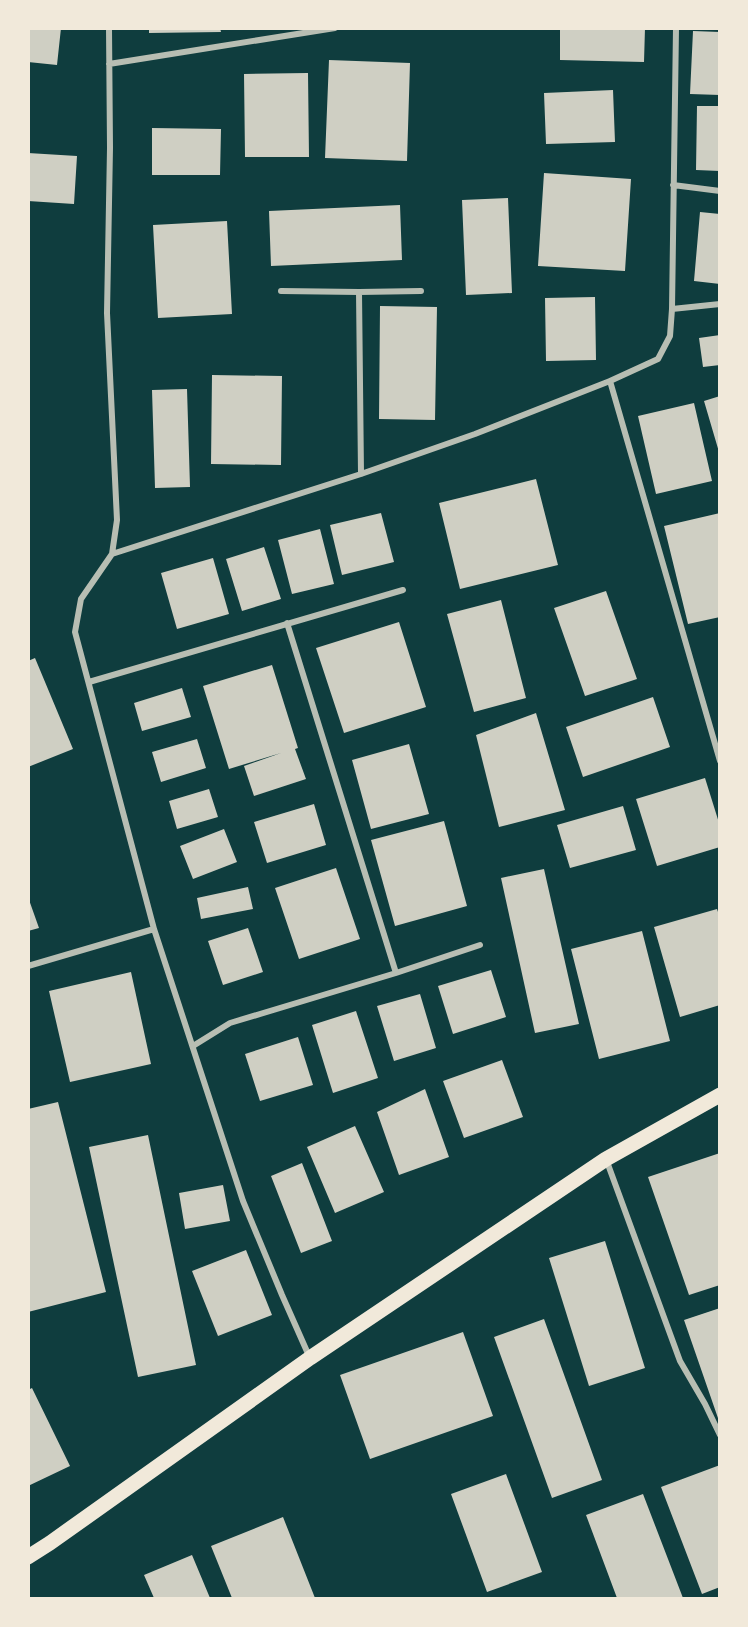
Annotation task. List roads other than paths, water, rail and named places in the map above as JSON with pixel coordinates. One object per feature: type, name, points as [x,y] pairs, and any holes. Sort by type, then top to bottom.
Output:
[{"type":"main road","points":[[28,1557],[310,1358],[606,1159],[720,1095]]},
{"type":"street","points":[[109,28],[110,148],[107,313],[117,520],[112,554],[81,599],[75,632],[154,930],[243,1201],[310,1358]]},
{"type":"street","points":[[109,64],[335,28]]},
{"type":"street","points":[[112,554],[475,435],[610,381],[658,359],[669,336],[672,309],[676,28]]},
{"type":"street","points":[[673,185],[720,191]]},
{"type":"street","points":[[281,291],[421,291]]},
{"type":"street","points":[[359,292],[361,474]]},
{"type":"street","points":[[672,309],[720,304]]},
{"type":"street","points":[[610,381],[720,761]]},
{"type":"street","points":[[89,682],[403,590]]},
{"type":"street","points":[[287,623],[396,973]]},
{"type":"street","points":[[28,966],[154,930]]},
{"type":"street","points":[[193,1046],[230,1023],[480,945]]},
{"type":"street","points":[[606,1159],[680,1361],[720,1435]]}]
